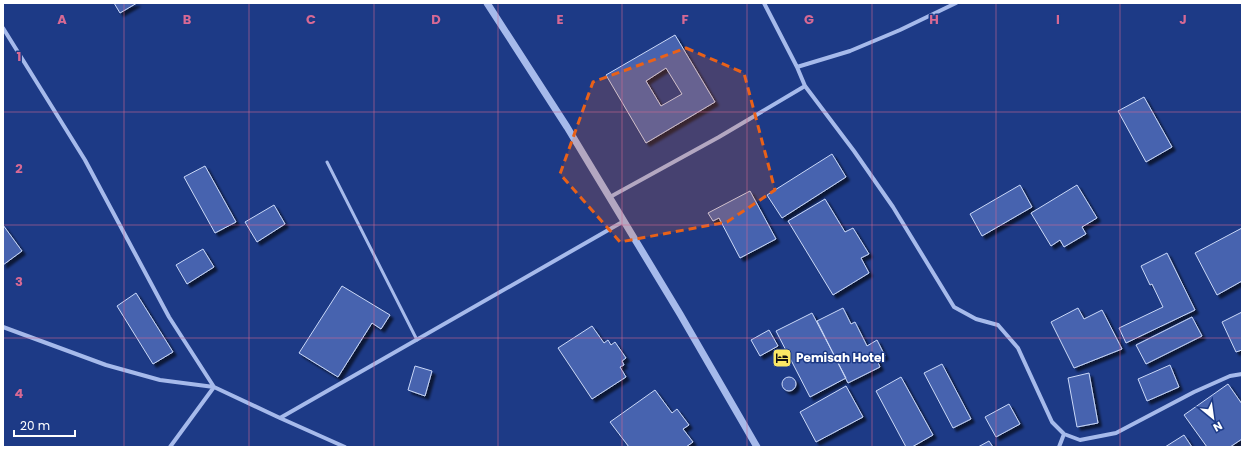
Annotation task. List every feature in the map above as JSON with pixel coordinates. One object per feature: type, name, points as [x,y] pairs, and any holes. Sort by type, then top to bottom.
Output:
[{"type":"street","points":[[487,3],[567,127],[684,321],[757,447]]},
{"type":"street","points":[[764,3],[797,67],[805,86],[854,151],[893,207],[954,307],[976,320],[998,326],[1018,348],[1052,422],[1064,434],[1080,440],[1116,433],[1194,392],[1230,376],[1242,374]]},
{"type":"street","points":[[797,67],[850,51],[900,30],[956,3]]},
{"type":"street","points":[[3,28],[85,160],[169,317],[214,387]]},
{"type":"street","points":[[610,198],[719,137],[805,86]]},
{"type":"street","points":[[280,418],[624,221]]},
{"type":"street","points":[[3,327],[106,365],[160,380],[214,387],[345,447]]},
{"type":"street","points":[[170,447],[214,387]]},
{"type":"street","points":[[1059,447],[1064,434]]},
{"type":"lane","points":[[327,162],[417,340]]},
{"type":"highlighted area","points":[[686,48],[744,73],[775,190],[727,222],[620,242],[560,174],[593,82]]},
{"type":"building","points":[[114,3],[137,3],[120,13]]},
{"type":"building","points":[[675,35],[715,102],[646,143],[606,75]],"holes":[[[666,68],[682,94],[661,106],[646,81]]]},
{"type":"building","points":[[1144,97],[1172,147],[1146,162],[1118,111]]},
{"type":"building","points":[[832,154],[846,177],[782,218],[767,195]]},
{"type":"building","points":[[205,166],[236,222],[215,233],[184,177]]},
{"type":"building","points":[[1020,185],[1032,207],[982,236],[970,214]]},
{"type":"building","points":[[1077,185],[1097,218],[1082,227],[1086,234],[1064,247],[1060,240],[1051,246],[1031,213]]},
{"type":"building","points":[[750,191],[776,239],[740,258],[719,218],[713,221],[708,213]]},
{"type":"building","points":[[825,199],[845,232],[853,228],[869,254],[861,258],[869,273],[833,295],[788,221]]},
{"type":"building","points":[[274,205],[285,224],[257,242],[245,222]]},
{"type":"building","points":[[3,225],[22,251],[3,265]]},
{"type":"building","points":[[1242,228],[1242,281],[1217,295],[1195,253]]},
{"type":"building","points":[[203,249],[214,267],[187,284],[176,265]]},
{"type":"building","points":[[1167,253],[1195,310],[1126,343],[1119,328],[1163,307],[1141,266]]},
{"type":"building","points":[[342,286],[390,315],[381,329],[372,323],[338,377],[299,353]]},
{"type":"building","points":[[136,293],[173,352],[153,364],[117,306]]},
{"type":"building","points":[[843,308],[851,324],[855,322],[867,346],[877,340],[885,356],[877,360],[880,367],[848,383],[817,321]]},
{"type":"building","points":[[1078,308],[1084,319],[1102,310],[1122,349],[1074,368],[1051,322]]},
{"type":"building","points":[[1242,312],[1242,350],[1236,352],[1222,322]]},
{"type":"building","points":[[812,313],[846,378],[810,397],[776,331]]},
{"type":"building","points":[[1192,317],[1202,336],[1146,364],[1136,345]]},
{"type":"building","points":[[592,326],[604,343],[608,340],[611,345],[615,342],[626,358],[622,361],[624,365],[620,367],[626,377],[592,399],[558,348]]},
{"type":"building","points":[[769,330],[778,346],[760,356],[751,340]]},
{"type":"building","points":[[942,364],[971,419],[953,428],[924,373]]},
{"type":"building","points":[[1170,365],[1179,387],[1147,401],[1138,379]]},
{"type":"building","points":[[415,366],[432,371],[425,396],[408,390]]},
{"type":"building","points":[[1089,373],[1098,423],[1077,427],[1068,378]]},
{"type":"building","points":[[786,377],[792,377],[796,381],[796,387],[792,391],[786,391],[782,387],[782,381]]},
{"type":"building","points":[[901,377],[933,435],[912,447],[906,447],[876,391]]},
{"type":"building","points":[[1228,384],[1242,404],[1242,439],[1230,447],[1207,447],[1184,415]]},
{"type":"building","points":[[846,386],[863,417],[816,442],[800,412]]},
{"type":"building","points":[[655,390],[672,413],[677,409],[689,425],[683,429],[693,442],[686,447],[629,447],[610,422]]},
{"type":"building","points":[[1009,404],[1020,424],[996,437],[985,417]]},
{"type":"building","points":[[1184,435],[1192,447],[1165,447]]},
{"type":"building","points":[[989,441],[993,447],[978,447]]},
{"type":"place","name":"Pemisah Hotel","points":[[782,358]]}]
